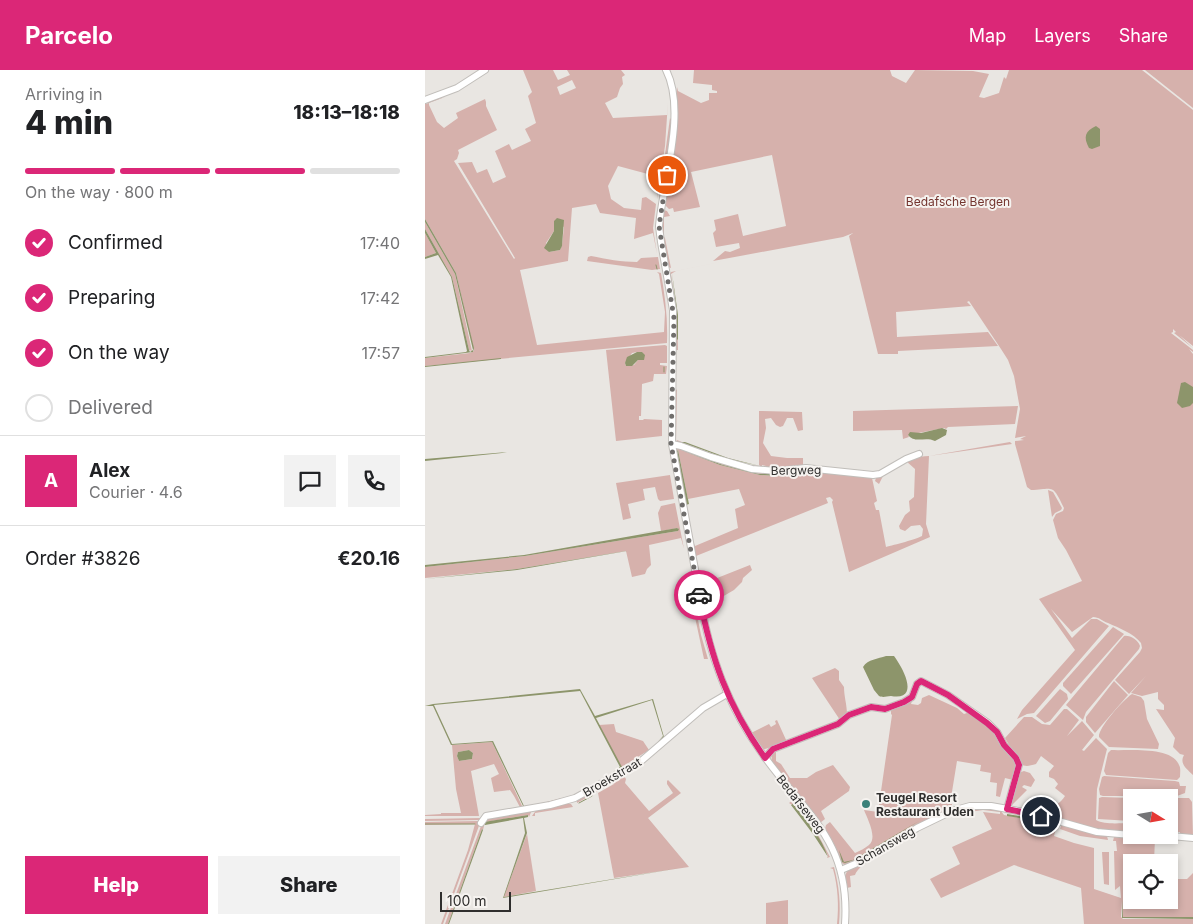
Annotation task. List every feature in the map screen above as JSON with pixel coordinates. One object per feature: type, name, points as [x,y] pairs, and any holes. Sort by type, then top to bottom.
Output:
[{"type":"street","points":[[425,100],[457,88],[485,70]]},
{"type":"street","name":"Bedafseweg","points":[[666,70],[673,87],[675,115],[659,226],[674,318],[671,444],[705,624],[713,656],[727,694],[753,740],[765,758],[823,830],[833,848],[841,870],[845,893],[845,924]]},
{"type":"street","name":"Bergweg","points":[[671,444],[746,468],[767,471],[806,468],[877,475],[906,458],[919,454]]},
{"type":"street","points":[[765,758],[773,749],[838,724],[849,715],[871,707],[885,709],[904,702],[912,697],[917,684],[921,681],[969,708],[993,727],[1004,745],[1018,760],[1018,770],[1007,809]]},
{"type":"street","name":"Broekstraat","points":[[481,823],[485,816],[565,802],[586,792],[640,762],[703,708],[727,694]]},
{"type":"street","name":"Schansweg","points":[[841,870],[859,863],[900,837],[952,810],[978,805],[1045,817],[1097,832],[1123,834]]},
{"type":"street","points":[[1178,837],[1193,838]]},
{"type":"green space","points":[[523,70],[553,70],[558,80],[570,75],[567,70],[621,70],[625,75],[622,77],[623,84],[617,97],[605,103],[613,118],[667,115],[668,102],[665,146],[657,200],[659,177],[618,166],[608,186],[611,199],[624,208],[641,210],[642,198],[646,197],[656,204],[653,228],[657,254],[653,233],[634,239],[636,218],[600,213],[596,204],[572,208],[568,261],[520,270],[537,345],[664,332],[665,312],[659,274],[657,272],[661,273],[666,308],[667,343],[425,366],[425,358],[474,351],[456,273],[425,219],[425,104],[429,103],[437,122],[444,128],[458,118],[456,113],[485,99],[486,106],[497,130],[458,150],[457,159],[454,161],[514,259],[458,163],[472,162],[477,173],[487,169],[493,183],[506,177],[495,151],[509,144],[512,150],[531,141],[525,129],[536,123],[528,96],[532,92]],"holes":[[[572,80],[576,88],[560,95],[557,87]],[[554,221],[564,227],[562,245],[560,250],[549,252],[546,243],[554,231]]]},
{"type":"green space","name":"Bedafsche Bergen","points":[[694,70],[890,70],[892,76],[906,83],[915,70],[973,71],[989,74],[979,97],[984,98],[999,93],[1004,77],[1006,79],[1009,70],[1142,70],[1193,110],[1193,346],[1179,335],[1193,348],[1174,333],[1176,332],[1173,329],[1171,333],[1193,350],[1193,352],[1189,349],[1193,354],[1193,775],[1183,764],[1184,755],[1180,754],[1173,747],[1175,738],[1156,709],[1164,710],[1164,705],[1158,699],[1158,692],[1142,696],[1131,693],[1146,676],[1129,694],[1115,680],[1140,652],[1142,648],[1141,643],[1130,634],[1097,618],[1093,617],[1072,632],[1051,609],[1072,638],[1091,619],[1097,619],[1109,626],[1034,713],[1017,719],[1022,710],[1075,650],[1039,599],[1082,581],[1058,538],[1053,520],[1056,514],[1063,511],[1064,508],[1057,494],[1052,489],[1031,490],[1027,487],[1015,444],[1015,441],[1024,440],[1020,439],[1026,436],[1015,438],[1020,409],[1014,376],[1008,360],[969,301],[967,302],[971,306],[896,312],[897,337],[988,332],[998,346],[898,351],[898,354],[878,354],[849,236],[853,233],[843,237],[713,261],[725,251],[730,252],[740,248],[739,243],[716,247],[713,233],[716,230],[714,220],[738,214],[743,236],[786,226],[772,155],[691,172],[700,207],[674,212],[673,208],[669,209],[664,204],[677,87],[678,91],[701,103],[709,100],[709,93],[717,93],[717,91],[712,90],[712,85],[693,83]]},
{"type":"green space","points":[[1145,70],[1193,70],[1193,108]]},
{"type":"green space","points":[[445,97],[429,103],[429,101]]},
{"type":"green space","points":[[670,118],[672,121],[661,198],[659,198]]},
{"type":"green space","points":[[664,210],[670,216],[664,217],[664,237],[671,268],[668,267],[662,228]]},
{"type":"green space","points":[[425,222],[455,274],[472,351],[469,350],[452,277],[425,229]]},
{"type":"green space","points":[[425,233],[436,253],[425,257]]},
{"type":"green space","points":[[749,256],[676,271],[671,274],[677,315],[678,350],[675,350],[669,275],[671,272]]},
{"type":"green space","points":[[588,257],[637,262],[641,258],[658,257],[660,269],[652,270],[587,261]]},
{"type":"green space","points":[[667,346],[667,363],[660,363],[660,365],[667,366],[666,374],[654,374],[653,381],[642,384],[641,416],[639,416],[639,420],[662,420],[662,436],[616,441],[606,350]],"holes":[[[642,352],[644,359],[638,360],[634,365],[626,366],[625,363],[632,353]]]},
{"type":"green space","points":[[674,388],[677,390],[676,442],[677,440],[716,456],[675,442],[673,429]]},
{"type":"green space","points":[[1018,406],[1015,424],[948,427],[946,429],[908,435],[909,437],[903,439],[902,430],[853,431],[853,411]]},
{"type":"green space","points":[[759,411],[802,412],[803,430],[798,431],[793,418],[787,418],[783,426],[780,427],[771,418],[765,419],[766,428],[763,443],[771,456],[803,458],[803,466],[766,469],[766,466],[762,465],[762,468],[752,468],[730,460],[760,466]]},
{"type":"green space","points":[[1010,442],[1012,444],[929,456]]},
{"type":"green space","points":[[677,447],[733,465],[761,471],[776,472],[806,469],[867,474],[872,478],[877,501],[874,503],[876,510],[879,510],[886,547],[922,536],[923,529],[920,525],[911,526],[905,531],[900,529],[899,526],[905,515],[910,511],[909,501],[914,497],[915,469],[906,461],[929,456],[926,524],[930,537],[849,572],[833,500],[830,497],[826,498],[828,503],[696,556],[694,548],[699,578],[702,584],[750,565],[752,570],[734,590],[722,597],[715,597],[705,602],[706,608],[704,609],[692,548],[694,544],[695,546],[738,528],[735,509],[745,505],[739,489],[688,499],[678,450],[686,505],[684,505],[674,449]],"holes":[[[683,451],[723,465],[759,474],[785,474],[805,471],[851,475],[805,472],[779,476],[760,475],[720,465]]]},
{"type":"green space","points":[[906,461],[884,474],[879,484],[875,481],[876,478]]},
{"type":"green space","points":[[670,475],[674,499],[660,501],[655,487],[643,489],[645,500],[628,504],[631,518],[623,520],[616,483]]},
{"type":"green space","points":[[1048,490],[1053,492],[1062,508],[1052,517]]},
{"type":"green space","points":[[675,503],[684,549],[681,538],[649,545],[651,565],[645,574],[632,577],[626,551],[517,569],[425,578],[425,567],[525,556],[678,531],[678,528],[661,531],[658,513],[661,506]]},
{"type":"green space","points":[[691,584],[701,635],[708,659],[704,659],[688,585]]},
{"type":"green space","points":[[1113,627],[1124,634],[1071,694],[1063,686],[1063,683]]},
{"type":"green space","points":[[1124,636],[1129,636],[1136,640],[1140,646],[1139,649],[1086,712],[1083,720],[1066,705]]},
{"type":"green space","points":[[835,668],[839,671],[839,680],[844,687],[847,707],[847,715],[840,720],[812,678]]},
{"type":"green space","points":[[1114,681],[1128,695],[1095,733],[1086,722],[1086,717]]},
{"type":"green space","points":[[1060,689],[1067,694],[1068,699],[1050,721],[1045,723],[1036,716]]},
{"type":"green space","points":[[1132,694],[1141,697],[1144,701],[1147,719],[1159,744],[1158,749],[1109,747],[1099,737],[1102,727],[1117,708]]},
{"type":"green space","points":[[929,695],[957,708],[964,714],[970,712],[992,729],[1016,761],[1017,766],[1013,780],[1005,778],[1000,797],[996,796],[997,783],[990,782],[991,773],[980,771],[981,765],[957,761],[950,804],[952,804],[952,808],[864,858],[845,865],[842,863],[825,829],[826,825],[830,822],[855,853],[869,845],[872,833],[864,810],[878,812],[892,715],[891,710],[913,698],[911,704],[918,705],[921,703],[922,698]]},
{"type":"green space","points":[[1064,709],[1067,709],[1079,720],[1067,736],[1082,721],[1094,735],[1082,750],[1084,751],[1096,738],[1107,749],[1097,789],[1096,820],[1108,823],[1123,823],[1123,833],[1108,832],[1029,810],[1035,811],[1037,807],[1053,806],[1065,796],[1055,788],[1058,784],[1054,779],[1049,777],[1049,772],[1054,766],[1041,756],[1036,764],[1024,766],[1020,764],[1005,738],[1024,717],[1032,717],[1042,724],[1050,725]]},
{"type":"green space","points":[[777,720],[787,742],[762,750],[751,733],[769,724],[771,727],[776,724],[775,721]]},
{"type":"green space","points":[[614,724],[616,732],[643,741],[649,750],[625,765],[651,752],[604,781],[603,778],[622,768],[599,725]]},
{"type":"green space","points":[[492,742],[523,808],[562,798],[562,801],[521,809],[510,790],[494,792],[491,778],[499,774],[494,764],[471,771],[479,816],[425,816],[441,813],[461,813],[456,789],[452,745]],"holes":[[[469,750],[473,753],[472,759],[459,761],[457,756],[458,752]]]},
{"type":"green space","points":[[776,749],[776,761],[781,764],[790,778],[807,778],[833,765],[850,787],[849,791],[821,811],[825,819],[820,823],[771,763],[772,755]]},
{"type":"green space","points":[[1111,750],[1149,751],[1168,755],[1175,759],[1179,765],[1180,777],[1177,780],[1106,775],[1104,771],[1108,753]]},
{"type":"green space","points":[[631,769],[633,771],[624,776],[626,779],[625,783],[649,811],[673,793],[667,784],[668,780],[681,793],[648,818],[689,867],[614,878],[598,793],[614,784],[577,803],[577,798]]},
{"type":"green space","points":[[1024,771],[1030,773],[1035,780],[1031,787],[1024,785],[1022,787],[1027,790],[1011,806],[1018,773]]},
{"type":"green space","points":[[1102,777],[1175,781],[1179,782],[1180,786],[1186,786],[1185,793],[1178,796],[1178,789],[1123,789],[1123,796],[1103,796],[1100,795],[1099,789]]},
{"type":"green space","points":[[1099,798],[1123,798],[1123,821],[1098,819]]},
{"type":"green space","points":[[1178,798],[1189,798],[1192,802],[1193,836],[1180,835],[1180,832],[1178,832]]},
{"type":"green space","points":[[792,801],[815,829],[830,857],[827,858],[828,856],[821,842],[806,819],[789,803]]},
{"type":"green space","points":[[564,803],[571,804],[573,807],[535,813],[535,816],[532,816],[537,809]]},
{"type":"green space","points":[[978,807],[1000,810],[1004,815],[1056,826],[1018,815],[1006,813],[1008,811],[1030,815],[1057,824],[1054,836],[1094,848],[1094,889],[1121,898],[1120,886],[1115,890],[1114,851],[1117,851],[1116,841],[1113,841],[1114,837],[1123,837],[1123,844],[1155,844],[1154,854],[1123,854],[1123,909],[1178,909],[1178,879],[1187,879],[1193,873],[1193,917],[1123,917],[1122,901],[1121,917],[1123,919],[1193,919],[1193,924],[1084,924],[1081,888],[1014,865],[941,898],[930,879],[960,864],[952,847],[992,829],[983,812],[1000,814],[1000,812],[983,810],[963,813],[962,809]]},
{"type":"green space","points":[[532,810],[529,817],[528,815],[485,822],[448,924],[445,924],[484,818]]},
{"type":"green space","points":[[482,818],[479,820],[425,821],[425,819]]},
{"type":"green space","points":[[479,821],[480,823],[443,924],[441,924],[468,850],[475,824],[425,825],[425,822]]},
{"type":"green space","points":[[1062,824],[1107,836],[1108,840],[1080,836],[1060,829]]},
{"type":"green space","points":[[916,830],[865,864],[855,875],[850,876],[851,887],[847,888],[845,876],[848,869]]},
{"type":"green space","points":[[527,834],[536,891],[504,897],[504,896]]},
{"type":"green space","points":[[1102,852],[1109,852],[1109,885],[1104,884]]},
{"type":"green space","points":[[834,867],[839,895],[839,924],[837,924],[838,903],[836,883],[833,869],[830,868]]},
{"type":"green space","points":[[788,900],[788,924],[766,924],[766,903]]},
{"type":"shaded area","points":[[1096,126],[1100,129],[1100,146],[1092,149],[1087,144],[1086,135],[1089,130]]},
{"type":"shaded area","points":[[557,218],[564,220],[562,246],[560,250],[549,252],[544,248],[554,231],[554,221]]},
{"type":"shaded area","points":[[425,219],[456,273],[474,348],[473,352],[425,358],[467,351],[451,277],[438,255],[425,259],[425,257],[436,253],[425,233],[425,229],[452,277],[469,350],[470,352],[473,350],[455,274]]},
{"type":"shaded area","points":[[672,273],[678,315],[678,340],[677,315]]},
{"type":"shaded area","points":[[637,352],[642,352],[645,355],[644,360],[638,360],[632,366],[626,366],[627,357]]},
{"type":"shaded area","points":[[501,359],[425,367],[425,366]]},
{"type":"shaded area","points":[[1185,382],[1193,387],[1193,403],[1182,408],[1177,403],[1181,383]]},
{"type":"shaded area","points":[[942,428],[947,430],[946,435],[935,441],[928,439],[917,440],[908,435],[910,432],[921,433]]},
{"type":"shaded area","points":[[680,442],[685,442],[728,458],[760,466],[728,459]]},
{"type":"shaded area","points":[[677,451],[689,504],[686,505]]},
{"type":"shaded area","points":[[683,451],[723,465],[759,474],[785,474],[805,471],[850,475],[805,472],[779,476],[760,475],[720,465]]},
{"type":"shaded area","points":[[507,452],[502,453],[425,461],[425,459]]},
{"type":"shaded area","points":[[679,529],[678,531],[525,556],[425,567],[425,565],[524,555]]},
{"type":"shaded area","points":[[627,551],[517,570],[425,579],[517,569]]},
{"type":"shaded area","points":[[886,656],[894,656],[902,668],[908,689],[905,694],[884,697],[879,696],[874,690],[863,667],[870,661]]},
{"type":"shaded area","points":[[580,689],[595,716],[653,699],[664,737],[657,743],[663,736],[652,700],[596,718],[622,767],[605,778],[620,767],[580,691],[434,705],[452,744],[493,741],[524,806],[540,804],[524,808],[492,742],[451,745],[433,706],[425,706],[433,704]]},
{"type":"shaded area","points":[[469,750],[473,753],[472,759],[459,761],[458,752]]},
{"type":"shaded area","points":[[793,804],[818,836],[828,857],[791,805]]},
{"type":"shaded area","points":[[1007,814],[1032,818],[1056,825],[1056,827],[1037,821],[1007,816]]},
{"type":"shaded area","points":[[528,815],[528,817],[524,818],[527,833],[504,897],[680,868],[503,898],[525,833],[523,818],[485,825],[484,822]]},
{"type":"shaded area","points":[[919,821],[860,858],[845,863],[842,862],[839,850],[844,862],[853,860]]},
{"type":"shaded area","points":[[482,829],[483,830],[448,924]]},
{"type":"shaded area","points":[[1122,900],[1123,917],[1193,917],[1193,919],[1122,918]]},
{"type":"waterway","points":[[656,265],[657,269]]},
{"type":"waterway","points":[[664,367],[664,372]]},
{"type":"waterway","points":[[579,803],[592,796]]},
{"type":"waterway","points":[[425,824],[475,824]]},
{"type":"way so far","points":[[667,175],[659,226],[674,318],[671,444],[699,595]]},
{"type":"place","name":"Teugel Resort Restaurant Uden","points":[[866,804]]},
{"type":"route","points":[[699,595],[710,648],[718,672],[727,694],[765,758],[773,749],[838,724],[849,715],[871,707],[885,709],[904,702],[912,697],[917,684],[921,681],[969,708],[993,727],[1004,745],[1018,760],[1019,765],[1007,809],[1041,816]]}]
